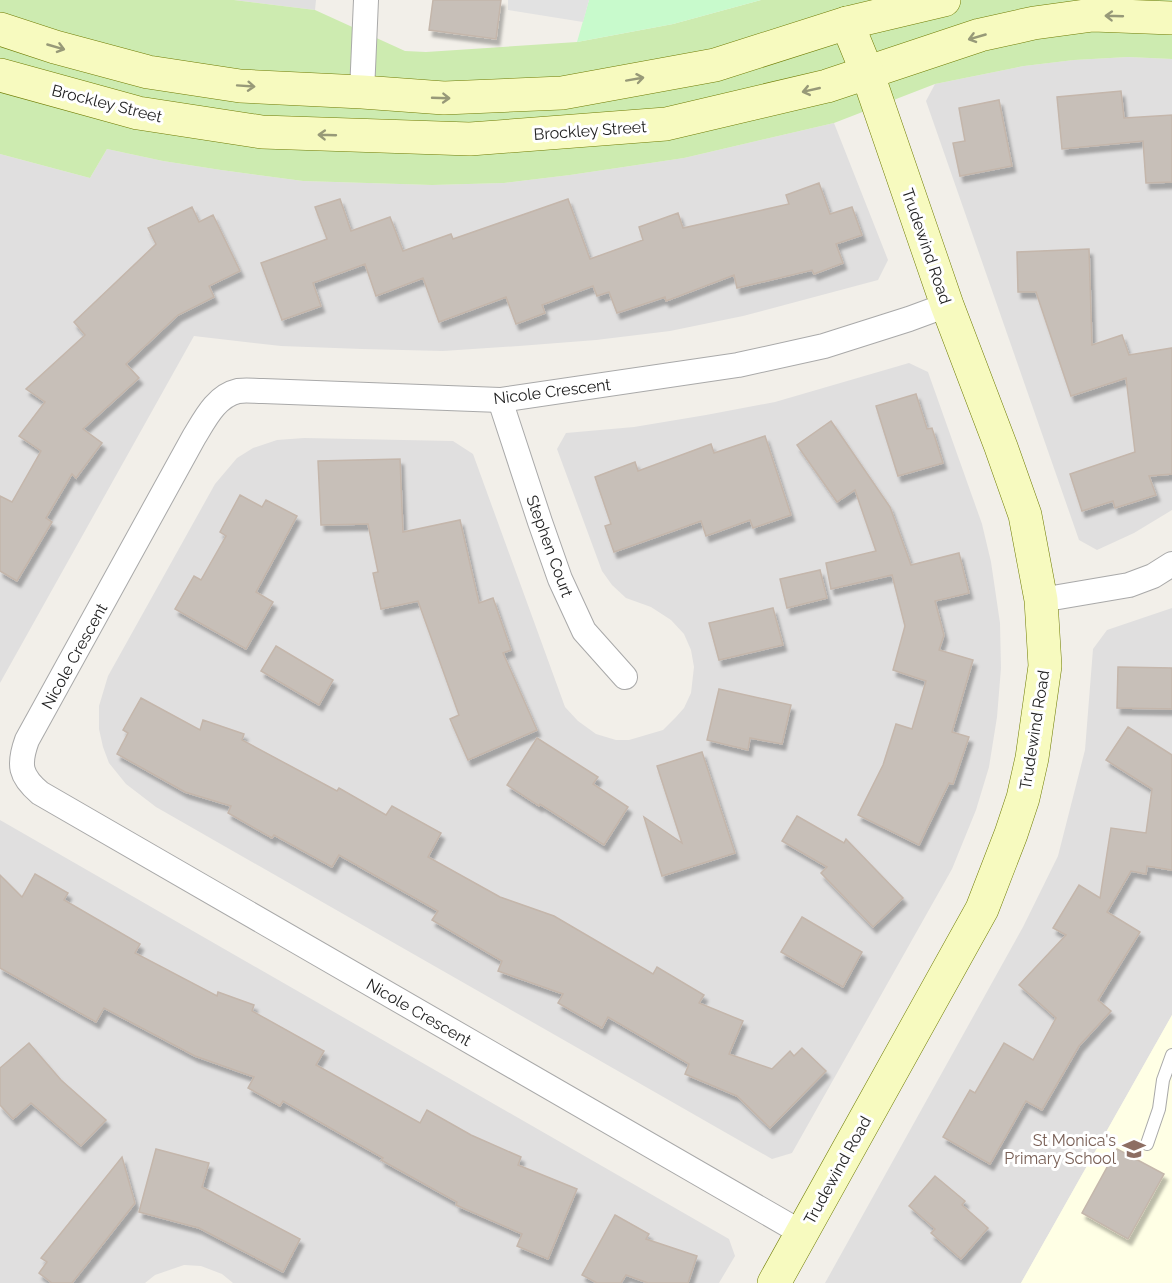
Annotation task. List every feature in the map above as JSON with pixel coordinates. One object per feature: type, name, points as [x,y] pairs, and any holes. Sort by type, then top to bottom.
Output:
[{"type":"main road","points":[[0,29],[148,72],[240,86],[444,98],[562,93],[715,65],[847,23],[944,0]]},
{"type":"main road","name":"Brockley Street","points":[[0,75],[138,113],[262,132],[470,139],[666,124],[828,86],[980,35],[1034,23],[1093,15],[1172,18]]},
{"type":"main road","name":"Trudewind Road","points":[[774,1283],[982,909],[1023,798],[1032,758],[1045,666],[1041,600],[1025,515],[947,305],[867,72],[847,23]]},
{"type":"main road","points":[[362,92],[367,137]]},
{"type":"street","points":[[362,92],[366,0]]},
{"type":"street","name":"Nicole Crescent","points":[[802,1233],[40,793],[24,777],[22,770],[24,750],[27,740],[194,436],[212,409],[234,392],[263,391],[500,400],[749,363],[824,346],[909,320],[947,305]]},
{"type":"street","name":"Stephen Court","points":[[500,400],[560,579],[584,631],[625,677]]},
{"type":"street","points":[[1041,600],[1129,585],[1153,576],[1172,564]]},
{"type":"lane","points":[[1147,1144],[1159,1109],[1163,1080],[1172,1055]]},
{"type":"shaded area","points":[[234,0],[316,0],[315,10]]},
{"type":"shaded area","points":[[508,0],[589,0],[583,22],[508,10]]},
{"type":"shaded area","points":[[1128,57],[1172,59],[1172,510],[1134,533],[1097,550],[1079,540],[926,101],[935,84],[1024,66]]},
{"type":"shaded area","points":[[834,123],[888,260],[878,280],[743,316],[670,331],[596,340],[443,351],[281,346],[194,336],[0,683],[0,154],[90,178],[107,149],[163,161],[303,181],[432,185],[504,183],[684,158]]},
{"type":"shaded area","points":[[909,363],[928,372],[982,524],[991,562],[1000,623],[1001,668],[997,717],[989,767],[976,810],[952,869],[792,1153],[772,1159],[156,807],[126,784],[109,763],[99,729],[99,706],[108,676],[215,484],[237,458],[253,448],[277,440],[304,438],[453,441],[473,454],[565,707],[578,721],[596,734],[616,740],[629,740],[663,730],[684,708],[691,693],[694,667],[691,650],[684,634],[671,620],[651,607],[626,598],[612,585],[602,571],[557,449],[566,433],[634,427],[775,402]]},
{"type":"shaded area","points":[[1172,608],[1172,1015],[1021,1283],[825,1283],[1023,927],[1058,856],[1085,750],[1093,649],[1107,630]]},
{"type":"shaded area","points":[[0,820],[729,1239],[735,1256],[719,1283],[233,1283],[222,1274],[201,1266],[184,1265],[155,1275],[145,1283],[0,1283]]},
{"type":"shaded area","name":"St Monica's Primary School","points":[[1172,1015],[1172,1283],[1021,1283]]},
{"type":"green space","points":[[0,0],[234,0],[315,10],[405,51],[426,52],[577,42],[673,24],[761,0],[1172,0],[1172,59],[1128,57],[1024,66],[935,84],[834,123],[684,158],[504,183],[432,185],[303,181],[163,161],[107,149],[90,178],[0,154]]},
{"type":"green space","points":[[589,0],[761,0],[673,24],[577,42]]},
{"type":"building","points":[[433,0],[501,0],[496,39],[429,30]]},
{"type":"building","points":[[1121,91],[1124,118],[1172,115],[1172,182],[1146,183],[1143,141],[1062,149],[1057,97]]},
{"type":"building","points":[[999,100],[1012,166],[960,176],[953,143],[965,141],[959,108]]},
{"type":"building","points":[[819,183],[830,214],[852,207],[862,235],[836,244],[843,263],[814,274],[812,270],[737,288],[734,275],[666,301],[665,297],[617,313],[609,292],[597,296],[593,286],[542,305],[545,313],[516,324],[506,297],[439,322],[423,278],[376,296],[365,264],[313,283],[321,306],[282,320],[261,263],[327,239],[315,207],[340,199],[351,231],[390,217],[403,251],[451,234],[453,239],[568,199],[590,259],[643,240],[639,227],[678,213],[683,228],[789,204],[786,195]]},
{"type":"building","points":[[192,207],[199,222],[213,215],[240,271],[209,286],[214,297],[178,315],[126,364],[139,378],[83,429],[102,443],[76,478],[72,474],[46,518],[52,522],[17,581],[0,571],[0,496],[12,502],[41,451],[19,436],[45,402],[26,389],[85,335],[74,322],[156,244],[148,228]]},
{"type":"building","points":[[1089,249],[1092,345],[1122,335],[1129,355],[1172,348],[1172,474],[1149,476],[1156,495],[1115,508],[1113,501],[1082,511],[1070,474],[1135,452],[1126,378],[1071,396],[1036,292],[1018,292],[1017,252]]},
{"type":"building","points":[[916,394],[927,429],[932,428],[943,463],[898,476],[876,406]]},
{"type":"building","points":[[831,421],[890,507],[911,565],[959,553],[969,593],[935,601],[944,635],[939,650],[973,660],[952,732],[969,737],[953,784],[949,783],[919,845],[858,815],[883,765],[896,724],[912,729],[926,681],[893,670],[905,626],[892,575],[831,589],[826,563],[876,551],[855,490],[837,502],[797,445]]},
{"type":"building","points":[[765,436],[791,515],[753,528],[750,520],[706,536],[701,521],[614,552],[605,526],[611,524],[595,477],[635,462],[638,471],[711,444],[714,453]]},
{"type":"building","points":[[400,459],[403,532],[460,520],[479,603],[493,598],[511,650],[503,653],[537,730],[468,760],[450,719],[459,715],[418,601],[381,609],[373,573],[378,572],[368,524],[321,525],[318,461]]},
{"type":"building","points":[[240,495],[262,507],[266,500],[297,516],[256,592],[273,602],[246,649],[175,609],[194,576],[201,580],[226,536],[220,532]]},
{"type":"building","points":[[820,570],[827,598],[787,608],[780,579]]},
{"type":"building","points":[[773,608],[783,645],[719,660],[709,623]]},
{"type":"building","points":[[276,646],[333,680],[319,705],[261,671]]},
{"type":"building","points":[[1118,667],[1172,668],[1172,709],[1117,708]]},
{"type":"building","points":[[719,689],[791,705],[782,744],[750,738],[748,750],[707,740]]},
{"type":"building","points":[[141,698],[200,730],[203,720],[244,734],[242,740],[337,791],[339,788],[386,815],[392,806],[441,833],[428,857],[500,897],[554,916],[653,974],[657,967],[704,995],[699,1003],[743,1021],[729,1054],[772,1069],[790,1051],[794,1056],[802,1048],[826,1071],[770,1128],[737,1096],[685,1074],[689,1064],[608,1017],[602,1028],[558,1003],[563,994],[498,971],[502,961],[432,920],[438,911],[339,855],[332,867],[274,835],[272,838],[228,813],[231,806],[185,792],[117,754],[128,733],[123,730]]},
{"type":"building","points":[[1128,727],[1172,755],[1172,870],[1147,866],[1146,874],[1131,871],[1107,912],[1140,932],[1098,1000],[1111,1011],[1079,1046],[1042,1110],[1026,1101],[990,1164],[943,1137],[970,1090],[975,1093],[1004,1043],[1033,1060],[1056,1018],[1019,985],[1066,935],[1053,928],[1079,885],[1100,898],[1111,828],[1146,833],[1152,789],[1106,760]]},
{"type":"building","points":[[537,738],[598,777],[593,784],[628,807],[604,845],[507,785]]},
{"type":"building","points":[[702,752],[735,853],[662,876],[644,817],[682,843],[657,766]]},
{"type":"building","points":[[797,816],[844,843],[846,839],[903,898],[873,927],[821,873],[827,867],[782,841]]},
{"type":"building","points":[[35,874],[68,893],[64,900],[140,944],[135,953],[217,996],[218,992],[254,1005],[252,1011],[324,1051],[316,1065],[420,1123],[427,1110],[471,1135],[521,1157],[518,1165],[577,1189],[548,1259],[517,1246],[522,1234],[456,1205],[457,1202],[381,1160],[383,1158],[283,1101],[280,1106],[248,1088],[254,1077],[195,1056],[104,1008],[96,1022],[0,968],[0,875],[22,897]]},
{"type":"building","points":[[802,917],[862,952],[843,987],[781,952]]},
{"type":"building","points":[[29,1043],[61,1080],[106,1120],[81,1146],[31,1103],[13,1119],[0,1105],[0,1068]]},
{"type":"building","points":[[156,1149],[209,1163],[202,1187],[300,1239],[283,1272],[199,1228],[139,1212]]},
{"type":"building","points":[[1117,1149],[1164,1174],[1128,1239],[1082,1213]]},
{"type":"building","points":[[122,1157],[135,1203],[72,1283],[52,1283],[39,1273],[47,1262],[41,1258]]},
{"type":"building","points":[[935,1176],[965,1201],[962,1205],[988,1228],[961,1259],[931,1233],[935,1229],[909,1206]]},
{"type":"building","points":[[615,1215],[649,1234],[646,1239],[697,1256],[688,1283],[648,1283],[626,1275],[621,1283],[597,1283],[582,1275]]},
{"type":"place","name":"St Monica's Primary School","points":[[1134,1149]]}]
